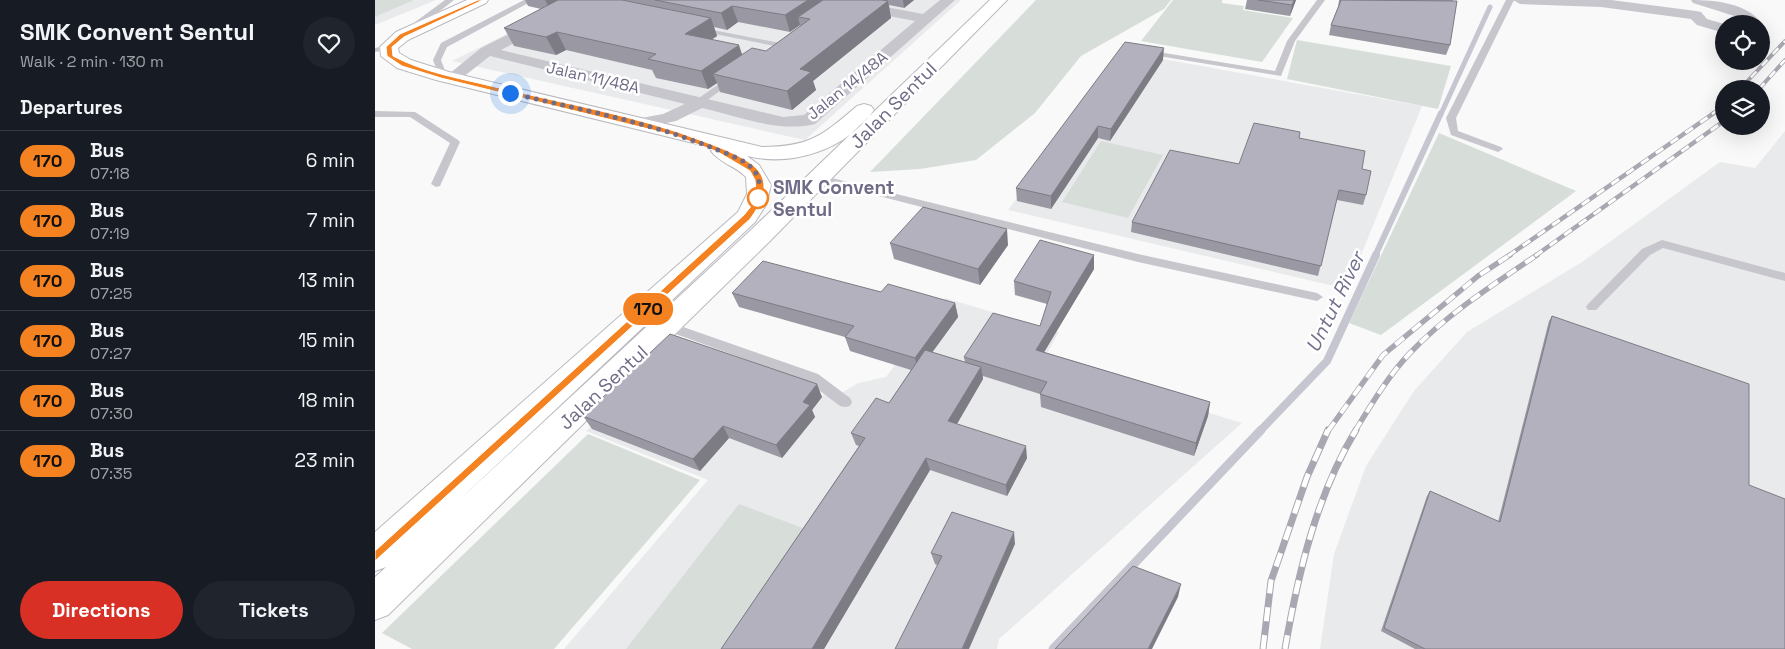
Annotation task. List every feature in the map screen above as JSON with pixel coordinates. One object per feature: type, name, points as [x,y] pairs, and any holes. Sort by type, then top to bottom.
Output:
[{"type":"main road","points":[[480,0],[389,44],[390,56],[405,64],[448,77],[637,124],[762,152],[789,154],[811,148],[834,136],[903,77],[932,67]]},
{"type":"main road","name":"Jalan Sentul","points":[[375,602],[820,178],[999,0]]},
{"type":"main road","name":"Jalan Sentul","points":[[375,555],[657,301],[747,217],[756,205],[760,186],[753,169],[721,151],[676,133]]},
{"type":"street","name":"Jalan 14/48A","points":[[699,102],[783,122],[809,120],[949,0]]},
{"type":"street","points":[[1520,0],[1601,3],[1697,17],[1707,24],[1715,26]]},
{"type":"street","points":[[1684,0],[1699,8],[1700,12],[1697,17]]},
{"type":"street","points":[[1698,0],[1738,15]]},
{"type":"street","points":[[1733,0],[1747,15]]},
{"type":"street","points":[[836,3],[927,18]]},
{"type":"street","points":[[448,77],[487,52],[586,4]]},
{"type":"street","name":"Jalan 11/48A","points":[[487,52],[699,102]]},
{"type":"street","points":[[637,124],[660,121],[677,116],[699,102]]},
{"type":"lane","points":[[389,44],[450,0]]},
{"type":"lane","points":[[448,77],[435,64],[437,56],[444,45],[530,0]]},
{"type":"lane","points":[[1139,51],[1278,74],[1291,41],[1321,0]]},
{"type":"lane","points":[[1498,149],[1454,133],[1451,118],[1510,0]]},
{"type":"lane","points":[[694,28],[780,45]]},
{"type":"lane","points":[[772,51],[787,40]]},
{"type":"lane","points":[[699,102],[739,74]]},
{"type":"lane","points":[[375,114],[411,114],[455,142],[436,184]]},
{"type":"lane","points":[[820,178],[1138,258],[1317,297]]},
{"type":"lane","points":[[1592,307],[1646,252],[1662,244],[1785,277]]},
{"type":"lane","points":[[666,326],[813,378],[845,402]]},
{"type":"shaded area","points":[[375,0],[436,0],[375,25]]},
{"type":"shaded area","points":[[375,0],[414,0],[375,17]]},
{"type":"shaded area","points":[[575,0],[961,0],[805,140],[452,61]]},
{"type":"shaded area","points":[[1036,0],[1171,0],[1164,9],[1081,56],[1035,113],[976,160],[920,169],[870,172]]},
{"type":"shaded area","points":[[1173,0],[1222,0],[1222,3],[1244,6],[1243,10],[1293,18],[1262,62],[1141,41]]},
{"type":"shaded area","points":[[1297,40],[1451,66],[1438,109],[1287,79]]},
{"type":"shaded area","points":[[1124,52],[1422,106],[1347,289],[1008,210]]},
{"type":"shaded area","points":[[1785,131],[1785,649],[1320,649],[1334,554],[1366,466],[1414,391],[1467,332],[1582,262],[1720,162],[1755,168]]},
{"type":"shaded area","points":[[1439,133],[1576,191],[1381,335],[1349,323]]},
{"type":"shaded area","points":[[1101,141],[1163,155],[1128,218],[1062,202]]},
{"type":"shaded area","points":[[945,298],[1059,332],[1042,362],[1242,423],[999,639],[997,649],[564,649],[708,480],[586,431],[677,345],[833,398],[858,383],[886,377]]},
{"type":"shaded area","points":[[588,434],[700,480],[554,649],[412,649],[382,633]]},
{"type":"shaded area","points":[[739,504],[811,531],[731,649],[626,649]]},
{"type":"building","points":[[558,0],[622,0],[711,18],[685,34],[739,45],[701,71],[648,59],[656,54],[557,32],[546,37],[504,28]]},
{"type":"building","points":[[655,0],[808,0],[785,15],[732,6],[721,13]]},
{"type":"building","points":[[823,0],[888,1],[800,69],[811,72],[787,91],[713,74],[752,48],[766,51],[810,19],[798,17]]},
{"type":"building","points":[[1258,0],[1294,0],[1292,5]]},
{"type":"building","points":[[1341,0],[1457,1],[1450,45],[1331,25]]},
{"type":"building","points":[[1125,42],[1164,48],[1111,129],[1098,126],[1051,196],[1016,188]]},
{"type":"building","points":[[1254,123],[1300,132],[1299,138],[1365,151],[1362,169],[1371,171],[1366,195],[1339,190],[1321,266],[1132,222],[1170,150],[1239,164]]},
{"type":"building","points":[[923,207],[1007,229],[978,269],[890,243]]},
{"type":"building","points":[[1040,240],[1094,255],[1036,350],[1210,402],[1196,443],[1040,394],[1047,382],[964,357],[993,313],[1040,326],[1051,292],[1014,281]]},
{"type":"building","points":[[763,261],[881,292],[888,284],[955,303],[915,358],[845,337],[854,326],[732,293]]},
{"type":"building","points":[[1552,316],[1749,384],[1749,485],[1785,499],[1785,649],[1425,649],[1384,628],[1430,491],[1500,522]]},
{"type":"building","points":[[670,334],[817,384],[803,402],[810,405],[776,445],[723,426],[693,459],[583,416]]},
{"type":"building","points":[[925,350],[981,367],[948,421],[1026,446],[1006,485],[926,458],[812,649],[721,649],[865,438],[851,433],[876,398],[889,403]]},
{"type":"building","points":[[952,512],[1014,532],[962,649],[895,649],[942,556],[931,553]]},
{"type":"building","points":[[1133,566],[1181,584],[1148,649],[1055,649]]},
{"type":"waterway","name":"Untut River","points":[[1441,114],[1490,7]]},
{"type":"waterway","name":"Untut River","points":[[1375,256],[1441,113]]},
{"type":"waterway","name":"Untut River","points":[[1260,431],[1327,361],[1376,255]]},
{"type":"waterway","name":"Untut River","points":[[1053,649],[1261,430]]},
{"type":"railway","points":[[1748,80],[1785,41]]},
{"type":"railway","points":[[1767,80],[1785,60]]},
{"type":"railway","points":[[1508,256],[1714,113]]},
{"type":"railway","points":[[1535,256],[1715,127]]},
{"type":"railway","points":[[1328,431],[1383,355],[1478,276],[1510,255]]},
{"type":"railway","points":[[1355,431],[1394,371],[1424,339],[1471,301],[1537,255]]},
{"type":"railway","points":[[1263,649],[1271,581],[1307,477],[1328,430]]},
{"type":"railway","points":[[1285,649],[1296,592],[1310,536],[1330,482],[1356,430]]},
{"type":"bus line","name":"170","points":[[375,555],[657,301],[747,217],[756,205],[760,192],[759,180],[753,169],[721,151],[676,133],[443,76],[405,64],[390,56],[389,47],[402,36],[480,0]]},
{"type":"place","name":"SMK Convent Sentul","points":[[758,198]]},
{"type":"route","points":[[510,93],[676,133],[721,151],[753,169],[759,180],[760,192],[758,198]]}]
